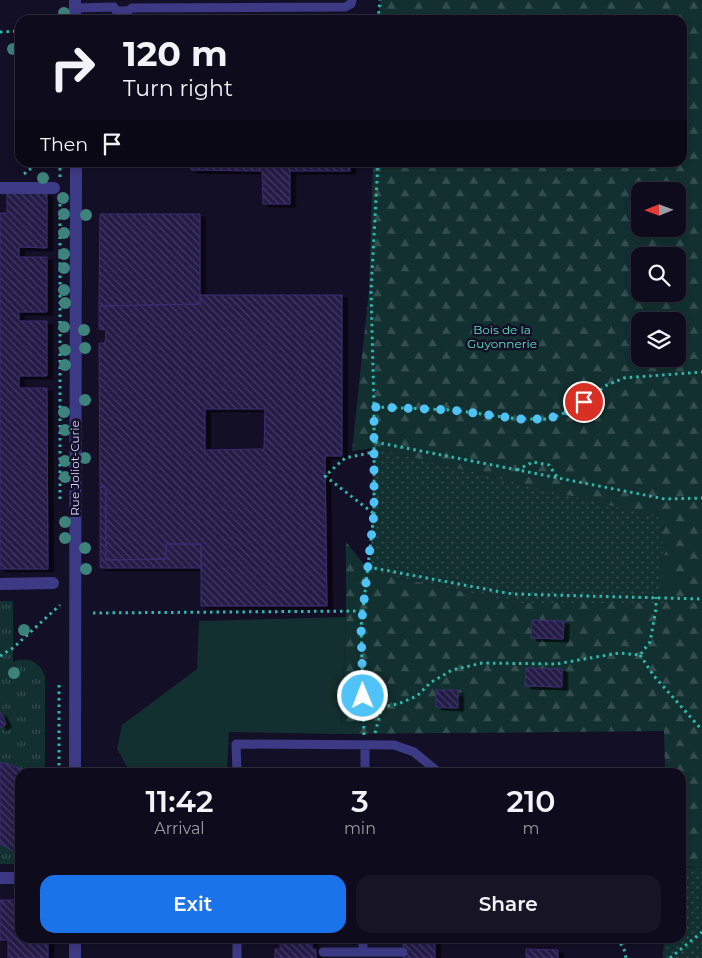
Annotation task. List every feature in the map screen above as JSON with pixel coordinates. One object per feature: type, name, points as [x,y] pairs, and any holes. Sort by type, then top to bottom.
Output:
[{"type":"street","name":"Rue Joliot-Curie","points":[[75,768],[76,167]]},
{"type":"street","points":[[0,188],[57,193]]},
{"type":"street","points":[[0,584],[53,583]]},
{"type":"street","points":[[0,878],[15,878]]},
{"type":"street","points":[[75,943],[75,958]]},
{"type":"lane","points":[[75,9],[114,8],[116,11],[128,11],[132,8],[345,7],[351,4],[352,0]]},
{"type":"lane","points":[[237,768],[236,744],[394,745],[414,752],[433,768]]},
{"type":"lane","points":[[365,745],[365,768]]},
{"type":"lane","points":[[237,943],[237,958]]},
{"type":"lane","points":[[363,943],[363,952]]},
{"type":"lane","points":[[323,952],[403,952]]},
{"type":"path","points":[[378,15],[380,0]]},
{"type":"path","points":[[0,32],[15,31]]},
{"type":"path","points":[[365,745],[361,627],[374,513],[375,442],[371,291],[378,167]]},
{"type":"path","points":[[57,193],[60,505]]},
{"type":"path","points":[[374,407],[452,410],[519,419],[548,419],[572,410],[607,385],[624,378],[702,372]]},
{"type":"path","points":[[375,442],[665,499],[702,498]]},
{"type":"path","points":[[374,452],[345,458],[325,476],[374,513]]},
{"type":"path","points":[[516,470],[533,462],[540,463],[548,465],[557,478]]},
{"type":"path","points":[[368,567],[512,594],[702,599]]},
{"type":"path","points":[[640,655],[650,642],[656,609],[656,597]]},
{"type":"path","points":[[0,656],[13,648],[60,605]]},
{"type":"path","points":[[93,613],[364,611]]},
{"type":"path","points":[[365,745],[375,733],[382,707],[398,704],[417,696],[430,683],[452,670],[482,663],[556,664],[619,654],[640,655]]},
{"type":"path","points":[[640,655],[654,676],[702,730]]},
{"type":"path","points":[[670,958],[702,932]]},
{"type":"path","points":[[620,943],[626,958]]},
{"type":"green space","name":"Bois de la Guyonnerie","points":[[381,0],[702,0],[702,868],[686,867],[686,768],[665,768],[664,731],[341,734],[346,617],[346,542],[370,572],[516,603],[664,603],[662,518],[374,448],[352,451],[369,290],[373,167],[687,167],[687,15],[378,15]]},
{"type":"green space","points":[[374,448],[663,518],[664,604],[516,603],[370,572]]},
{"type":"green space","points":[[659,555],[674,555],[674,596],[659,596]]},
{"type":"green space","points":[[0,601],[13,601],[13,662],[18,660],[32,661],[40,667],[45,676],[45,768],[15,768],[15,864],[0,864]]},
{"type":"green space","points":[[346,617],[341,734],[229,732],[227,768],[128,768],[117,749],[122,725],[197,669],[199,621]]},
{"type":"green space","points":[[686,868],[702,868],[702,958],[663,958],[664,943],[686,943]]},
{"type":"building","points":[[191,167],[350,167],[350,171],[290,171],[290,204],[263,204],[262,171],[191,170]]},
{"type":"building","points":[[7,193],[47,193],[47,248],[19,247],[19,257],[47,257],[47,312],[19,312],[19,321],[47,321],[47,376],[19,376],[19,388],[47,388],[48,569],[0,569],[0,213],[7,213]]},
{"type":"building","points":[[100,214],[200,214],[200,304],[99,306]]},
{"type":"building","points":[[200,295],[342,295],[342,456],[325,456],[327,606],[201,606],[201,544],[166,544],[166,559],[106,560],[106,487],[100,487],[99,343],[105,343],[106,330],[99,329],[99,306],[200,304]],"holes":[[[205,409],[265,409],[264,449],[205,450]]]},
{"type":"building","points":[[100,487],[106,487],[106,560],[166,559],[166,544],[201,544],[201,568],[100,568]]},
{"type":"building","points":[[532,620],[564,621],[563,639],[531,638]]},
{"type":"building","points":[[526,668],[562,669],[562,687],[525,686]]},
{"type":"building","points":[[436,690],[458,690],[458,708],[436,707]]},
{"type":"building","points":[[0,712],[6,724],[0,728]]},
{"type":"building","points":[[0,763],[7,763],[18,768],[15,768],[15,852],[0,844]]},
{"type":"building","points":[[0,900],[15,900],[15,943],[48,943],[48,958],[8,958],[8,940],[0,940]]},
{"type":"building","points":[[280,943],[312,943],[312,949],[316,949],[316,958],[275,958],[275,949],[280,949]]},
{"type":"building","points":[[403,943],[435,943],[435,958],[403,958]]},
{"type":"building","points":[[526,949],[558,950],[558,958],[526,958]]},
{"type":"route","points":[[363,696],[361,627],[374,513],[374,407],[452,410],[519,419],[548,419],[572,410],[584,402]]}]
